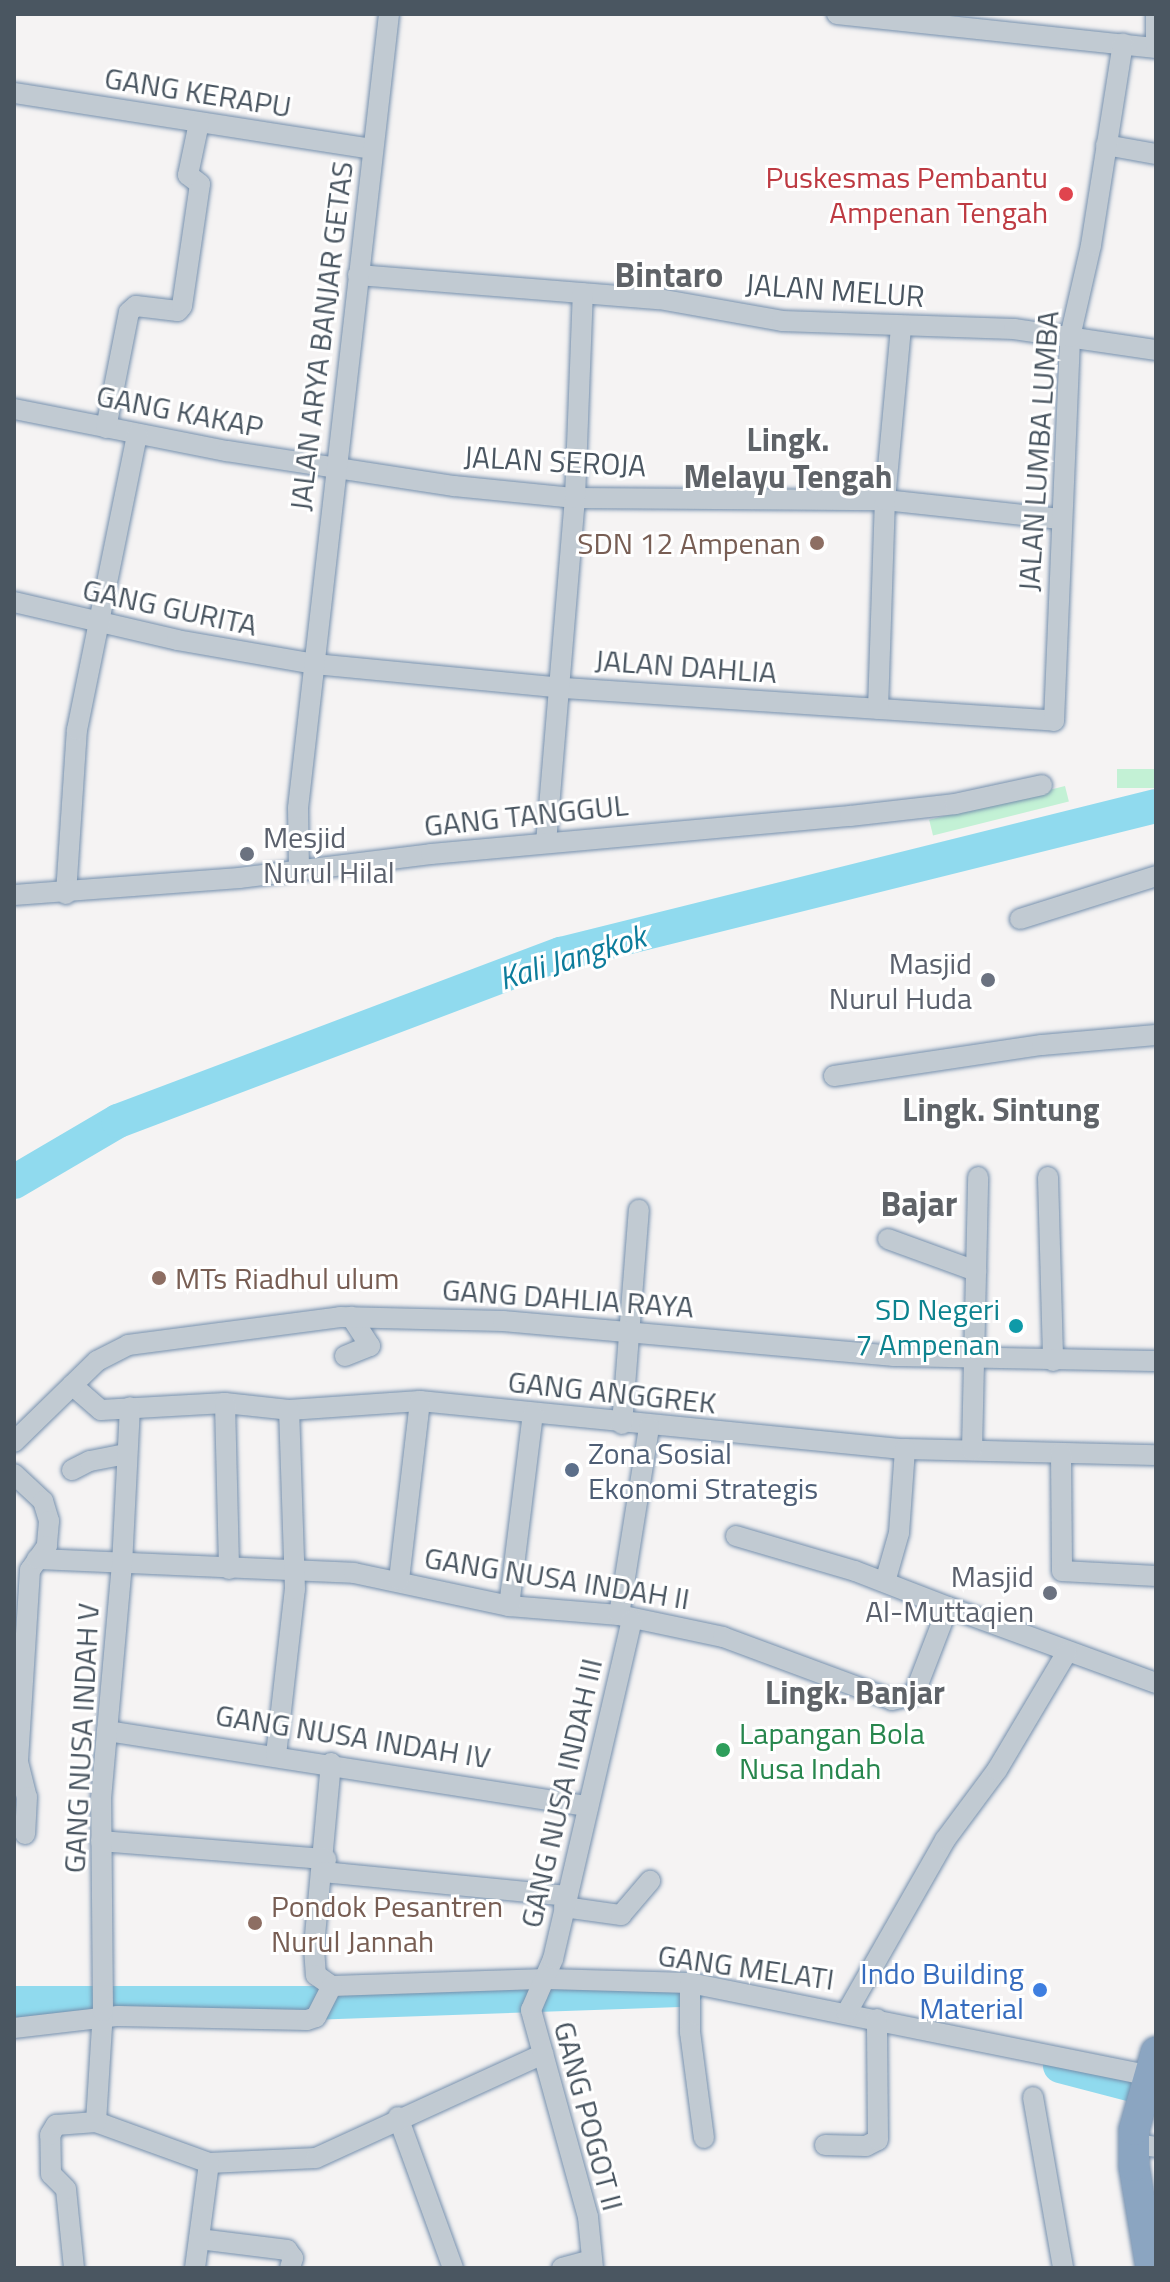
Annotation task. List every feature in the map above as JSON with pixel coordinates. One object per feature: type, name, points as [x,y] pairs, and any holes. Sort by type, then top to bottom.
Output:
[{"type":"highway","points":[[1149,2069],[1138,2108],[1146,2146],[1151,2268]]},
{"type":"street","name":"JALAN ARYA BANJAR GETAS","points":[[299,871],[298,808],[389,14]]},
{"type":"street","points":[[837,14],[954,21],[1156,47],[1156,14]]},
{"type":"street","name":"JALAN LUMBA LUMBA","points":[[1054,721],[1060,519],[1070,337],[1123,44]]},
{"type":"street","name":"GANG KERAPU","points":[[14,93],[373,149]]},
{"type":"street","points":[[106,428],[129,312],[136,306],[178,311],[182,306],[200,184],[188,175],[199,123]]},
{"type":"street","points":[[1106,145],[1156,154]]},
{"type":"street","name":"JALAN MELUR","points":[[358,275],[659,299],[782,321],[1014,329],[1156,350]]},
{"type":"street","points":[[546,843],[563,688],[583,293]]},
{"type":"street","points":[[878,709],[885,500],[901,326]]},
{"type":"street","name":"GANG KAKAP","points":[[14,409],[335,469]]},
{"type":"street","points":[[66,894],[72,766],[137,434]]},
{"type":"street","name":"JALAN SEROJA","points":[[335,469],[575,498],[885,500],[1060,519]]},
{"type":"street","name":"GANG GURITA","points":[[14,602],[99,624],[314,664]]},
{"type":"street","name":"JALAN DAHLIA","points":[[314,664],[563,688],[1054,721]]},
{"type":"street","name":"GANG TANGGUL","points":[[14,895],[66,894],[546,843],[903,810],[1042,785]]},
{"type":"street","points":[[1020,919],[1156,876]]},
{"type":"street","points":[[834,1076],[1042,1045],[1156,1035]]},
{"type":"street","points":[[972,1450],[978,1177]]},
{"type":"street","points":[[1048,1177],[1053,1361]]},
{"type":"street","points":[[622,1424],[639,1210]]},
{"type":"street","points":[[888,1239],[976,1271]]},
{"type":"street","points":[[345,1356],[370,1346],[351,1317]]},
{"type":"street","name":"GANG DAHLIA RAYA","points":[[14,1442],[97,1361],[128,1345],[351,1317],[443,1317],[972,1360],[1156,1361]]},
{"type":"street","name":"GANG ANGGREK","points":[[72,1385],[96,1409],[225,1403],[289,1410],[420,1401],[649,1427],[905,1449],[1156,1455]]},
{"type":"street","points":[[399,1580],[420,1401]]},
{"type":"street","points":[[225,1403],[229,1569]]},
{"type":"street","name":"GANG NUSA INDAH V","points":[[96,2122],[102,2007],[101,1841],[122,1565],[125,1454],[130,1407]]},
{"type":"street","points":[[276,1755],[293,1632],[289,1410]]},
{"type":"street","points":[[509,1606],[533,1414]]},
{"type":"street","name":"GANG NUSA INDAH III","points":[[544,1986],[588,1806],[626,1618],[649,1427]]},
{"type":"street","points":[[885,1582],[899,1533],[905,1449]]},
{"type":"street","points":[[1061,1453],[1062,1571],[1156,1576]]},
{"type":"street","points":[[72,1470],[125,1454]]},
{"type":"street","points":[[14,1474],[47,1507],[47,1546],[30,1570],[18,1762],[27,1797],[25,1834]]},
{"type":"street","points":[[736,1536],[885,1582],[1156,1683]]},
{"type":"street","name":"GANG NUSA INDAH II","points":[[37,1559],[294,1572],[324,1570],[399,1580],[509,1606],[626,1618],[723,1637],[899,1700],[914,1695],[948,1607]]},
{"type":"street","points":[[847,2012],[945,1840],[997,1770],[1067,1652]]},
{"type":"street","name":"GANG NUSA INDAH IV","points":[[107,1731],[331,1763],[588,1806]]},
{"type":"street","points":[[326,1997],[316,1975],[315,1961],[331,1763]]},
{"type":"street","points":[[101,1841],[325,1866],[566,1901],[621,1915],[650,1881]]},
{"type":"street","points":[[690,1985],[704,2138]]},
{"type":"street","name":"GANG MELATI","points":[[14,2028],[102,2007],[307,2020],[326,1997],[544,1986],[690,1985],[1149,2069]]},
{"type":"street","name":"GANG POGOT II","points":[[544,1986],[530,2015],[588,2217],[592,2264]]},
{"type":"street","points":[[825,2145],[866,2146],[878,2140],[877,2021]]},
{"type":"street","points":[[74,2268],[66,2189],[51,2174],[50,2135],[56,2125],[96,2122],[209,2163],[316,2158],[398,2117],[543,2054]]},
{"type":"street","points":[[1033,2097],[1063,2268]]},
{"type":"street","points":[[398,2117],[453,2268]]},
{"type":"street","points":[[195,2268],[209,2163]]},
{"type":"street","points":[[199,2239],[287,2250],[293,2258],[290,2268]]},
{"type":"street","points":[[562,2268],[592,2264]]},
{"type":"green space","points":[[1117,769],[1156,769],[1156,788],[1117,788]]},
{"type":"green space","points":[[1065,786],[1069,802],[933,835],[929,820]]},
{"type":"waterway","name":"Kali Jangkok","points":[[14,1182],[118,1121],[561,954],[1156,806]]},
{"type":"waterway","points":[[14,2003],[309,2003],[687,1990]]},
{"type":"waterway","points":[[1060,2066],[1156,2091]]},
{"type":"place","name":"Puskesmas Pembantu Ampenan Tengah","points":[[1066,194]]},
{"type":"place","name":"SDN 12 Ampenan","points":[[817,543]]},
{"type":"place","name":"Mesjid Nurul Hilal","points":[[247,854]]},
{"type":"place","name":"Masjid Nurul Huda","points":[[988,980]]},
{"type":"place","name":"MTs Riadhul ulum","points":[[159,1278]]},
{"type":"place","name":"SD Negeri 7 Ampenan","points":[[1016,1326]]},
{"type":"place","name":"Zona Sosial Ekonomi Strategis","points":[[572,1470]]},
{"type":"place","name":"Masjid Al-Muttaqien","points":[[1050,1593]]},
{"type":"place","name":"Lapangan Bola Nusa Indah","points":[[723,1750]]},
{"type":"place","name":"Pondok Pesantren Nurul Jannah","points":[[255,1923]]},
{"type":"place","name":"Indo Building Material","points":[[1040,1990]]},
{"type":"district","name":"Bintaro","points":[[669,275]]},
{"type":"district","name":"Lingk. Melayu Tengah","points":[[788,458]]},
{"type":"district","name":"Lingk. Sintung","points":[[1001,1109]]},
{"type":"district","name":"Bajar","points":[[919,1204]]},
{"type":"district","name":"Lingk. Banjar","points":[[855,1692]]}]
